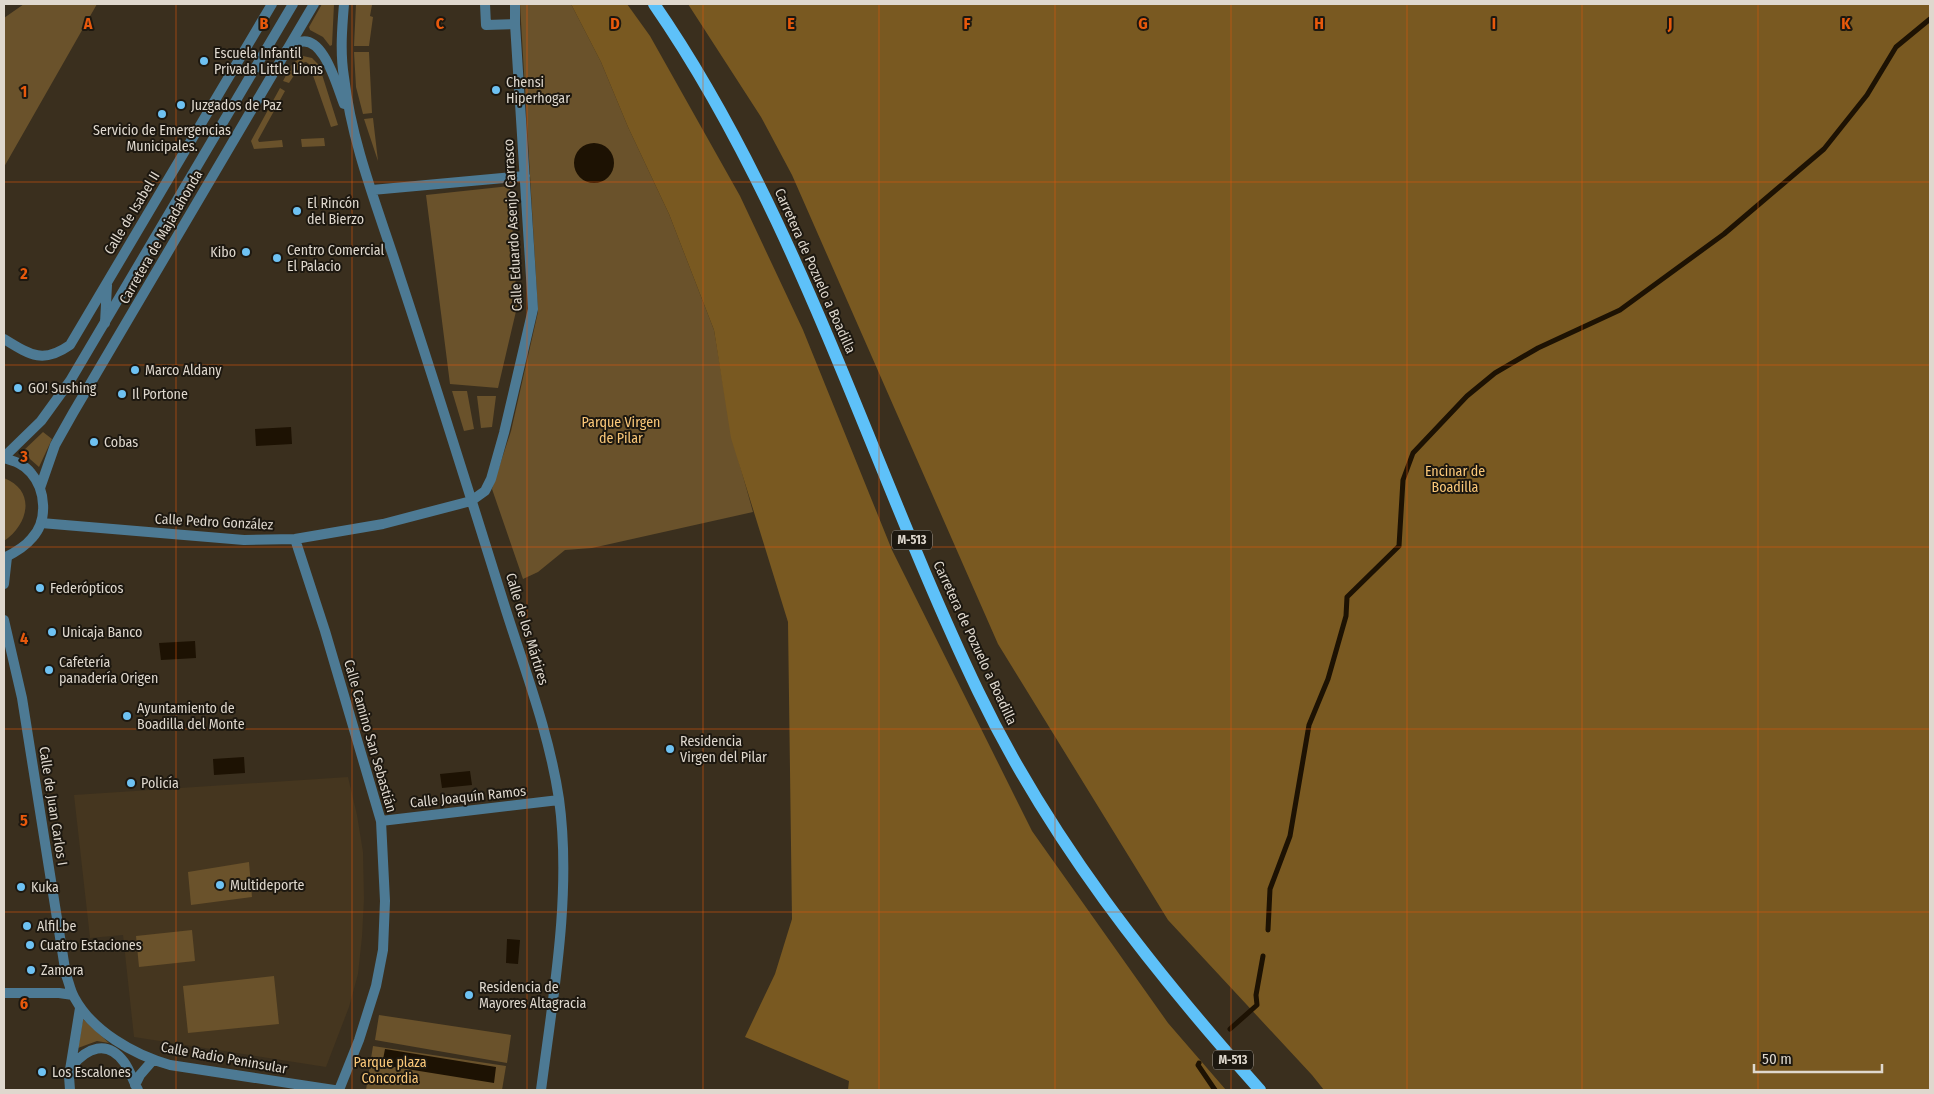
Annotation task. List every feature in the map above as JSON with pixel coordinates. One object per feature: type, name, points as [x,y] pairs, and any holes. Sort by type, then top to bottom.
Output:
[{"type":"main road","name":"Carretera de Pozuelo a Boadilla","points":[[654,4],[710,94],[761,189],[814,300],[940,606],[978,691],[1004,742],[1039,803],[1112,911],[1206,1030],[1260,1090]]},
{"type":"street","name":"Calle de Isabel II","points":[[4,339],[36,355],[50,356],[60,352],[76,338],[107,282],[272,4]]},
{"type":"street","name":"Carretera de Majadahonda","points":[[4,457],[40,421],[70,381],[293,4]]},
{"type":"street","name":"Carretera de Majadahonda","points":[[40,488],[55,445],[314,4]]},
{"type":"street","name":"Calle de los Mártires","points":[[344,4],[343,76],[353,128]]},
{"type":"street","points":[[485,4],[486,24],[515,24]]},
{"type":"street","name":"Calle Eduardo Asenjo Carrasco","points":[[471,501],[485,491],[491,479],[504,433],[533,309],[514,4]]},
{"type":"street","name":"Calle de los Mártires","points":[[287,50],[297,43],[304,41],[310,42],[320,50],[325,56],[353,128],[544,729],[559,800],[563,885],[557,963],[541,1090]]},
{"type":"street","points":[[372,190],[525,176]]},
{"type":"street","name":"Calle de Isabel II","points":[[105,324],[107,282]]},
{"type":"street","points":[[4,457],[20,464],[31,473],[40,488],[43,509],[41,523],[33,537],[5,558],[4,584]]},
{"type":"street","name":"Calle Pedro González","points":[[41,523],[244,540],[295,539],[383,524],[471,501]]},
{"type":"street","name":"Calle Camino San Sebastián","points":[[295,539],[380,821],[385,902],[382,950],[376,986],[359,1040],[339,1090]]},
{"type":"street","name":"Calle de Juan Carlos I","points":[[4,620],[22,698],[65,966],[73,995]]},
{"type":"street","name":"Calle Joaquín Ramos","points":[[380,821],[559,800]]},
{"type":"street","points":[[4,993],[59,993],[73,995]]},
{"type":"street","name":"Calle Radio Peninsular","points":[[73,995],[80,1008],[120,1044],[153,1060],[170,1065],[334,1090]]},
{"type":"street","points":[[70,1090],[70,1076],[80,1008]]},
{"type":"street","points":[[72,1066],[80,1056],[89,1050],[106,1048],[115,1052],[124,1062],[136,1088]]},
{"type":"street","points":[[136,1088],[140,1074],[153,1060]]},
{"type":"shaded area","points":[[594,143],[608,149],[614,163],[608,177],[594,183],[580,177],[574,163],[580,149]]},
{"type":"shaded area","points":[[291,427],[292,444],[256,446],[255,429]]},
{"type":"shaded area","points":[[195,641],[196,658],[161,660],[159,643]]},
{"type":"shaded area","points":[[244,757],[245,773],[214,775],[213,759]]},
{"type":"shaded area","points":[[470,771],[472,785],[442,788],[440,774]]},
{"type":"shaded area","points":[[348,777],[363,852],[364,899],[362,937],[358,974],[349,1007],[326,1067],[134,1037],[123,935],[90,938],[74,795]]},
{"type":"shaded area","points":[[507,939],[520,940],[518,964],[506,963]]},
{"type":"shaded area","points":[[385,1049],[496,1067],[494,1083],[382,1065]]},
{"type":"green space","points":[[24,4],[97,4],[4,167],[4,18]]},
{"type":"green space","points":[[322,4],[334,4],[332,45],[330,46],[323,37],[310,30],[309,27]]},
{"type":"green space","points":[[356,4],[372,5],[370,16],[373,17],[369,46],[354,46]]},
{"type":"green space","name":"Parque Virgen de Pilar","points":[[520,4],[571,4],[601,62],[628,127],[669,214],[714,330],[732,437],[753,512],[592,548],[565,550],[538,572],[523,579],[492,489],[511,431],[538,312]]},
{"type":"green space","points":[[571,4],[627,4],[650,36],[740,196],[803,330],[892,550],[1032,831],[1168,1023],[1226,1090],[848,1090],[849,1081],[745,1037],[775,974],[792,919],[788,622],[731,438],[714,330],[669,214],[628,127],[601,62]]},
{"type":"green space","name":"Encinar de Boadilla","points":[[688,4],[1930,4],[1930,1090],[1324,1090],[1168,920],[998,644],[792,175],[761,117]]},
{"type":"green space","points":[[354,52],[369,52],[372,113],[363,114],[356,87]]},
{"type":"green space","points":[[303,56],[312,58],[319,65],[338,125],[331,127],[309,64],[306,62],[302,63],[289,83],[283,81],[292,64]]},
{"type":"green space","points":[[280,88],[285,91],[258,140],[259,142],[282,140],[283,147],[254,149],[251,141]]},
{"type":"green space","points":[[373,118],[378,161],[364,119]]},
{"type":"green space","points":[[324,138],[325,146],[302,147],[301,139]]},
{"type":"green space","points":[[510,186],[517,307],[498,388],[450,384],[426,195]]},
{"type":"green space","points":[[452,391],[467,391],[474,429],[464,431]]},
{"type":"green space","points":[[477,396],[496,396],[492,427],[481,428]]},
{"type":"green space","points":[[43,432],[52,439],[39,467],[22,452]]},
{"type":"green space","points":[[4,478],[21,491],[25,499],[25,508],[19,526],[4,541]]},
{"type":"green space","name":"Multideporte","points":[[249,862],[252,897],[191,905],[188,872]]},
{"type":"green space","points":[[192,930],[195,961],[139,967],[136,936]]},
{"type":"green space","points":[[274,976],[279,1024],[188,1033],[183,986]]},
{"type":"green space","points":[[379,1015],[511,1035],[507,1063],[375,1040]]},
{"type":"green space","points":[[83,1019],[109,1043],[97,1041],[78,1048]]},
{"type":"green space","name":"Parque plaza Concordia","points":[[373,1046],[506,1066],[502,1090],[366,1090]]},
{"type":"waterway","points":[[1268,930],[1270,889],[1290,836],[1309,725],[1328,679],[1346,616],[1347,597],[1399,546],[1403,480],[1413,453],[1467,396],[1495,373],[1538,348],[1620,310],[1724,234],[1824,149],[1867,95],[1896,47],[1930,19]]},
{"type":"waterway","points":[[1230,1029],[1257,1005],[1256,995],[1263,956]]},
{"type":"waterway","points":[[1199,1063],[1198,1065],[1215,1090]]},
{"type":"place","name":"Escuela Infantil Privada Little Lions","points":[[204,61]]},
{"type":"place","name":"Chensi Hiperhogar","points":[[496,90]]},
{"type":"place","name":"Juzgados de Paz","points":[[181,105]]},
{"type":"place","name":"Servicio de Emergencias Municipales.","points":[[162,114]]},
{"type":"place","name":"El Rincón del Bierzo","points":[[297,211]]},
{"type":"place","name":"Kibo","points":[[246,252]]},
{"type":"place","name":"Centro Comercial El Palacio","points":[[277,258]]},
{"type":"place","name":"Marco Aldany","points":[[135,370]]},
{"type":"place","name":"GO! Sushing","points":[[18,388]]},
{"type":"place","name":"Il Portone","points":[[122,394]]},
{"type":"place","name":"Cobas","points":[[94,442]]},
{"type":"place","name":"Federópticos","points":[[40,588]]},
{"type":"place","name":"Unicaja Banco","points":[[52,632]]},
{"type":"place","name":"Cafetería panadería Origen","points":[[49,670]]},
{"type":"place","name":"Ayuntamiento de Boadilla del Monte","points":[[127,716]]},
{"type":"place","name":"Residencia Virgen del Pilar","points":[[670,749]]},
{"type":"place","name":"Policía","points":[[131,783]]},
{"type":"place","name":"Multideporte","points":[[220,885]]},
{"type":"place","name":"Kuka","points":[[21,887]]},
{"type":"place","name":"Alfil.be","points":[[27,926]]},
{"type":"place","name":"Cuatro Estaciones","points":[[30,945]]},
{"type":"place","name":"Zamora","points":[[31,970]]},
{"type":"place","name":"Residencia de Mayores Altagracia","points":[[469,995]]},
{"type":"place","name":"Los Escalones","points":[[42,1072]]}]
